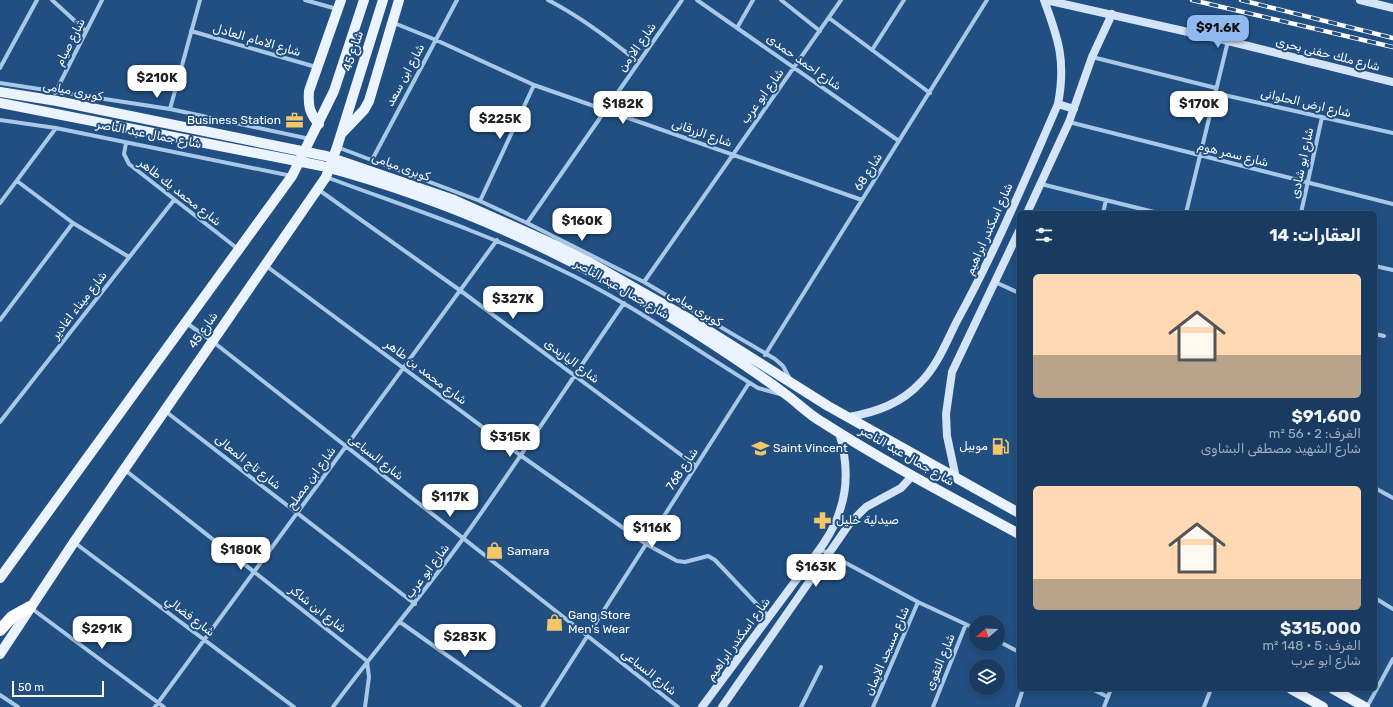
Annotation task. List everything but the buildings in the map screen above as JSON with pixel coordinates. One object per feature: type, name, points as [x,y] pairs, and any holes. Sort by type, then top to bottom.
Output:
[{"type":"highway","points":[[0,630],[12,617],[30,607]]},
{"type":"main road","name":"شارع 45","points":[[0,578],[292,176],[319,124],[334,90],[364,0]]},
{"type":"main road","name":"شارع 45","points":[[0,654],[30,607],[164,410],[326,177],[337,147],[383,0]]},
{"type":"main road","points":[[340,135],[364,110],[369,101],[399,0]]},
{"type":"main road","points":[[319,124],[311,116],[308,104],[309,91],[339,5]]},
{"type":"main road","name":"كوبرى ميامى","points":[[0,92],[58,101],[312,153],[356,165],[454,200],[554,245],[591,263],[762,359]]},
{"type":"main road","name":"كوبرى ميامى","points":[[0,103],[322,166],[352,174],[451,208],[588,271],[687,328],[752,370]]},
{"type":"main road","name":"شارع جمال عبد الناصر","points":[[762,359],[793,385],[1017,512]]},
{"type":"main road","name":"شارع جمال عبد الناصر","points":[[752,370],[820,421],[912,476],[1017,533]]},
{"type":"main road","points":[[1295,691],[1323,707]]},
{"type":"main road","points":[[1337,691],[1366,707]]},
{"type":"street","points":[[0,68],[37,0]]},
{"type":"street","points":[[52,0],[86,31]]},
{"type":"street","name":"شارع صيام","points":[[55,93],[102,0]]},
{"type":"street","points":[[170,109],[200,0]]},
{"type":"street","points":[[305,0],[339,5]]},
{"type":"street","name":"شارع ابن سعد","points":[[372,160],[457,0]]},
{"type":"street","points":[[548,0],[567,10],[604,34],[638,62]]},
{"type":"street","name":"شارع الارمن","points":[[527,223],[682,0]]},
{"type":"street","name":"شارع احمد حمدى","points":[[697,0],[899,141]]},
{"type":"street","points":[[737,28],[753,0]]},
{"type":"street","points":[[781,0],[820,31]]},
{"type":"street","name":"شارع ابو عرب","points":[[644,282],[732,154],[795,68],[841,0]]},
{"type":"street","points":[[872,50],[904,0]]},
{"type":"street","name":"شارع 68","points":[[762,359],[987,0]]},
{"type":"street","name":"شارع ملك حفنى بحرى","points":[[1045,0],[1228,41],[1393,82]]},
{"type":"street","name":"شارع اسكندر ابراهيم","points":[[850,417],[870,414],[889,406],[901,399],[922,381],[934,365],[984,271],[1058,104],[1062,84],[1062,63],[1059,42],[1045,0]]},
{"type":"street","points":[[1360,0],[1393,8]]},
{"type":"street","points":[[1028,211],[1069,122],[1092,57],[1112,14]]},
{"type":"street","points":[[829,18],[930,93]]},
{"type":"street","name":"شارع الزرقانى","points":[[393,23],[436,40],[534,85],[862,200]]},
{"type":"street","name":"شارع الامام العادل","points":[[191,31],[318,68]]},
{"type":"street","points":[[1186,211],[1228,41]]},
{"type":"street","name":"شارع ارض الحلوانى","points":[[1092,57],[1215,90],[1393,133]]},
{"type":"street","name":"شارع جمال عبد الناصر","points":[[0,83],[55,93],[170,109],[310,140]]},
{"type":"street","points":[[480,201],[534,85]]},
{"type":"street","points":[[1058,104],[1074,109]]},
{"type":"street","name":"شارع ابو شادى","points":[[1301,211],[1322,117]]},
{"type":"street","name":"شارع جمال عبد الناصر","points":[[0,120],[56,128],[292,176]]},
{"type":"street","name":"شارع سمر هوم","points":[[1069,122],[1393,204]]},
{"type":"street","points":[[0,203],[56,128]]},
{"type":"street","name":"شارع محمد بك طاهر","points":[[126,143],[124,154],[129,164],[238,249]]},
{"type":"street","name":"شارع جمال عبد الناصر","points":[[337,147],[480,201],[527,223],[644,282],[762,359]]},
{"type":"street","name":"شارع جمال عبد الناصر","points":[[326,177],[497,240],[558,268],[624,303],[749,383],[765,391],[786,394]]},
{"type":"street","points":[[17,181],[73,223],[129,257]]},
{"type":"street","points":[[1041,184],[1150,211]]},
{"type":"street","name":"شارع اليازيدى","points":[[318,189],[461,291],[696,466]]},
{"type":"street","name":"شارع ميناء اغادير","points":[[0,422],[174,200]]},
{"type":"street","points":[[1103,211],[1106,200]]},
{"type":"street","points":[[0,320],[73,223]]},
{"type":"street","points":[[956,478],[947,436],[946,414],[950,379],[1017,235]]},
{"type":"street","name":"شارع ابن مصلح","points":[[154,707],[298,513],[497,240]]},
{"type":"street","name":"شارع محمد بن طاهر","points":[[264,265],[520,455],[646,544],[677,561],[685,562],[708,556],[715,560],[769,617]]},
{"type":"street","points":[[1377,266],[1393,270]]},
{"type":"street","points":[[995,282],[1017,292]]},
{"type":"street","name":"شارع ابو عرب","points":[[333,707],[368,660],[415,604],[463,539],[624,303]]},
{"type":"street","name":"شارع السباعى","points":[[185,322],[212,340],[678,707]]},
{"type":"street","points":[[1377,334],[1384,336]]},
{"type":"street","name":"شارع 768","points":[[542,707],[749,383]]},
{"type":"street","name":"شارع تاج المعالى","points":[[164,410],[415,604]]},
{"type":"street","name":"شارع اسكندر ابراهيم","points":[[702,707],[819,548],[840,512],[845,492],[847,472],[845,452],[839,432]]},
{"type":"street","name":"شارع ابن شاكر","points":[[124,469],[368,660]]},
{"type":"street","name":"شارع اسكندر ابراهيم","points":[[722,707],[828,553],[857,514],[876,501],[901,488],[912,476]]},
{"type":"street","points":[[1377,489],[1393,498]]},
{"type":"street","name":"شارع فضالي","points":[[74,542],[294,707]]},
{"type":"street","points":[[819,548],[918,602],[969,626]]},
{"type":"street","points":[[1377,599],[1393,609]]},
{"type":"street","name":"شارع مسجد الايمان","points":[[874,707],[918,602]]},
{"type":"street","points":[[30,607],[164,707]]},
{"type":"street","points":[[400,622],[520,707]]},
{"type":"street","name":"شارع التقوى","points":[[933,707],[966,624]]},
{"type":"street","points":[[1005,645],[1017,651]]},
{"type":"street","points":[[1377,687],[1393,659]]},
{"type":"street","points":[[365,707],[369,677],[368,660]]},
{"type":"street","points":[[801,707],[821,667]]},
{"type":"street","points":[[1017,707],[1022,691]]},
{"type":"street","points":[[1096,691],[1108,697]]},
{"type":"street","points":[[1104,707],[1110,691]]},
{"type":"street","points":[[1204,707],[1210,691]]},
{"type":"street","points":[[1366,707],[1375,691]]},
{"type":"street","points":[[0,695],[18,707]]},
{"type":"railway","points":[[1192,0],[1393,47]]},
{"type":"railway","points":[[1241,0],[1393,38]]},
{"type":"place","name":"Business Station","points":[[294,120]]},
{"type":"place","name":"موبيل","points":[[1001,446]]},
{"type":"place","name":"Saint Vincent","points":[[760,448]]},
{"type":"place","name":"صيدلية خليل","points":[[823,520]]},
{"type":"place","name":"Samara","points":[[494,551]]},
{"type":"place","name":"Gang Store Men's Wear","points":[[555,622]]}]
